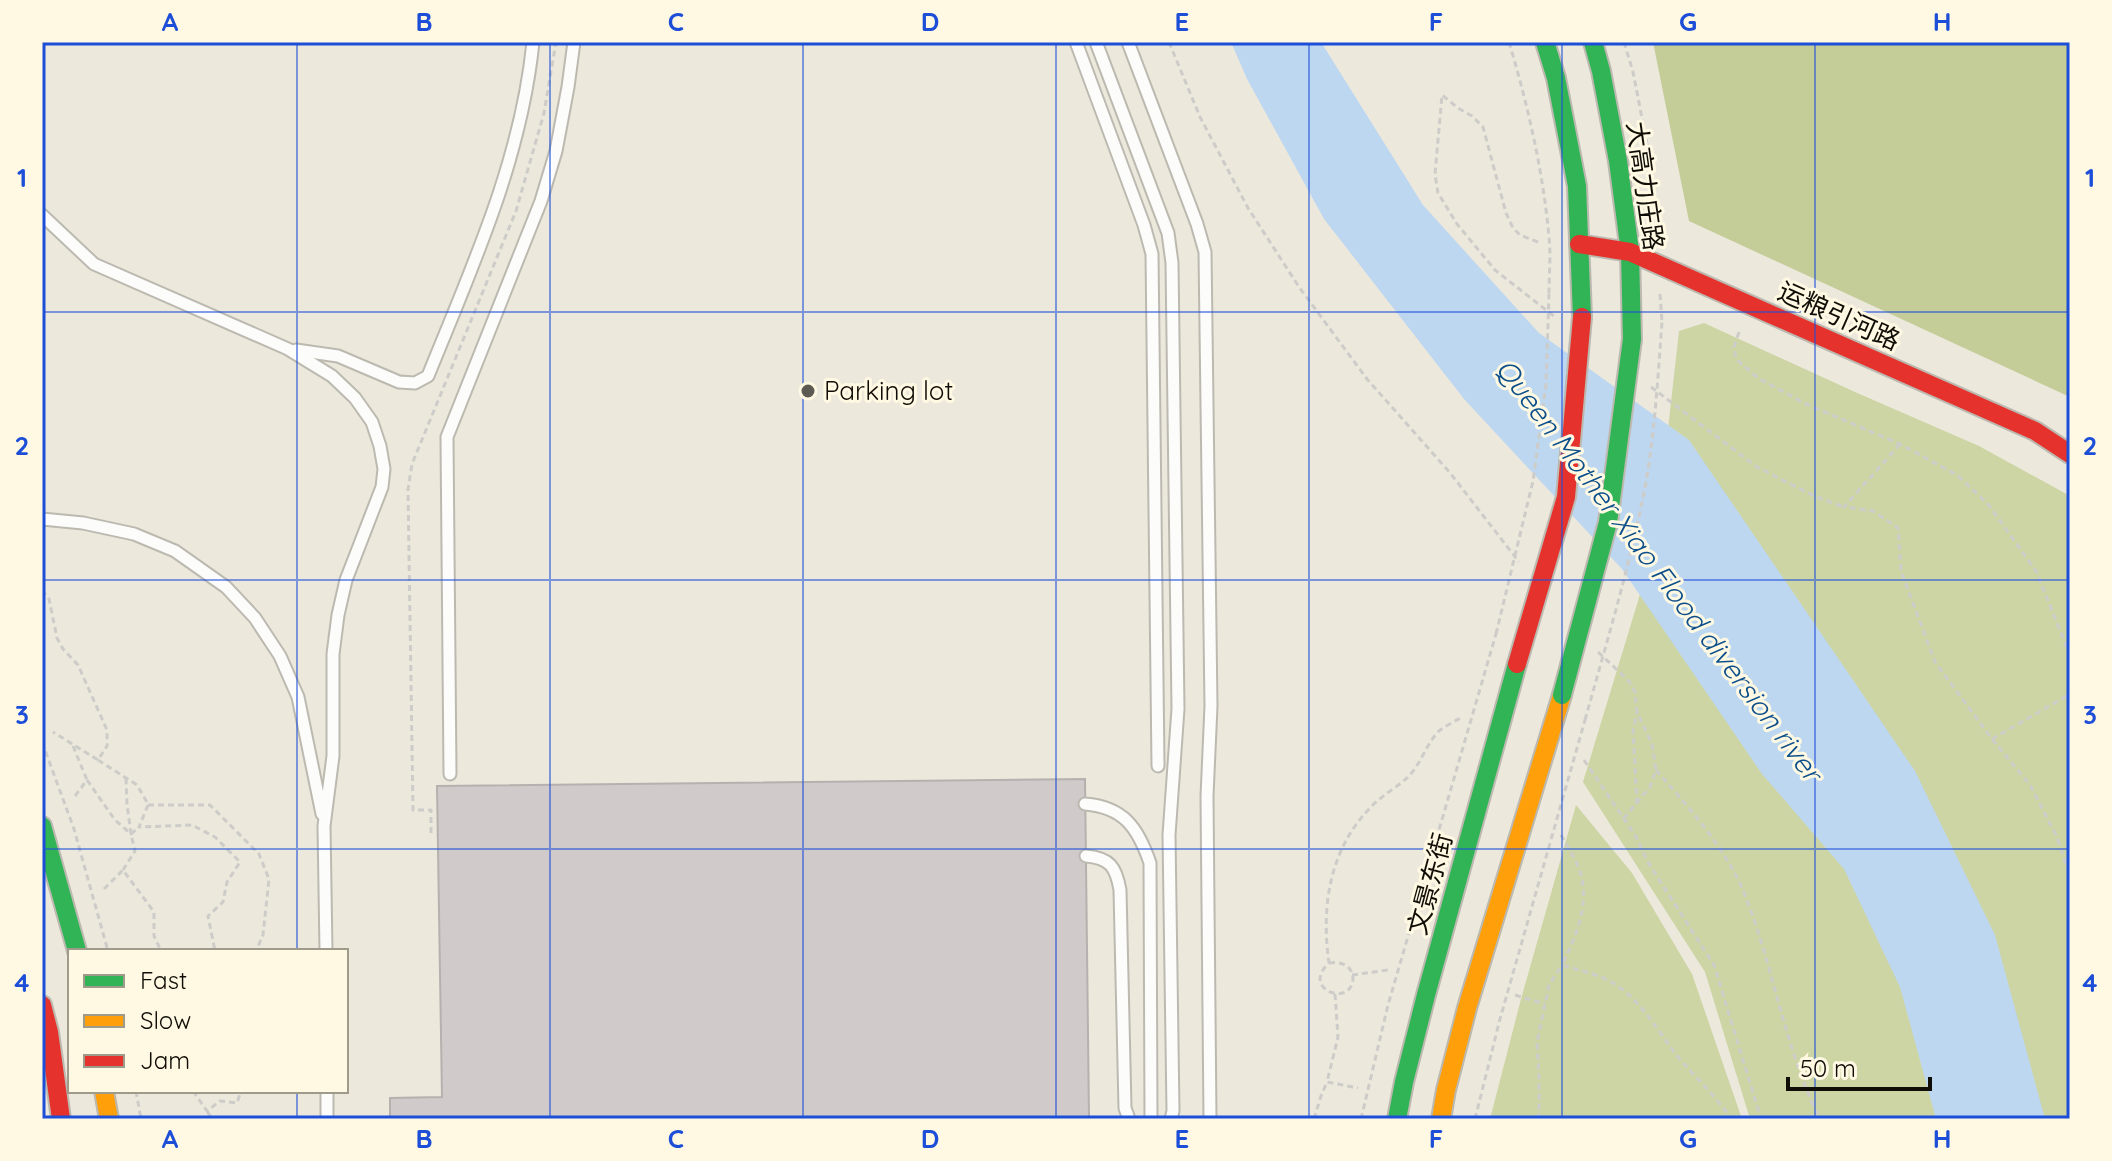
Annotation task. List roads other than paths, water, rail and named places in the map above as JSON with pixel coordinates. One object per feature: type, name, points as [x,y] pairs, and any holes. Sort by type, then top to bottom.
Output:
[{"type":"main road","points":[[1545,42],[1556,78],[1577,186],[1579,244]]},
{"type":"main road","name":"大高力庄路","points":[[1441,1119],[1467,1008],[1562,695],[1608,522],[1632,339],[1630,252],[1618,161],[1593,42]]},
{"type":"main road","name":"运粮引河路","points":[[1579,244],[1630,252],[2035,431],[2070,454]]},
{"type":"main road","name":"文景东街","points":[[1397,1119],[1426,995],[1566,497],[1582,317],[1579,244]]},
{"type":"main road","points":[[42,826],[76,949]]},
{"type":"main road","points":[[42,1005],[49,1032],[61,1119]]},
{"type":"main road","points":[[104,1093],[109,1119]]},
{"type":"lane","points":[[288,349],[338,356],[399,382],[415,383],[428,376],[506,176],[522,118],[533,42]]},
{"type":"lane","points":[[450,774],[447,437],[541,201],[556,151],[574,42]]},
{"type":"lane","points":[[1076,42],[1152,254],[1158,766]]},
{"type":"lane","points":[[1096,42],[1168,233],[1172,263],[1178,709],[1169,835],[1171,1119]]},
{"type":"lane","points":[[1128,42],[1205,252],[1211,706],[1207,796],[1210,1119]]},
{"type":"lane","points":[[42,215],[94,264],[288,349],[332,376],[355,398],[372,422],[384,469],[382,487],[346,580],[333,654],[333,756],[324,826],[326,949]]},
{"type":"lane","points":[[42,519],[83,523],[134,534],[175,551],[226,587],[255,618],[280,656],[298,697],[324,826]]},
{"type":"lane","points":[[1085,804],[1103,805],[1131,824],[1150,863],[1151,1119]]},
{"type":"lane","points":[[1086,856],[1108,862],[1119,882],[1125,1108],[1129,1119]]},
{"type":"lane","points":[[327,1093],[327,1119]]},
{"type":"water","name":"Queen Mother Xiao Flood diversion river","points":[[1231,42],[1321,42],[1423,205],[1539,333],[1689,440],[1915,771],[1995,935],[2045,1119],[1936,1119],[1900,987],[1844,869],[1762,774],[1622,569],[1464,399],[1324,219],[1247,79]]},
{"type":"place","name":"Parking lot","points":[[808,391]]}]
